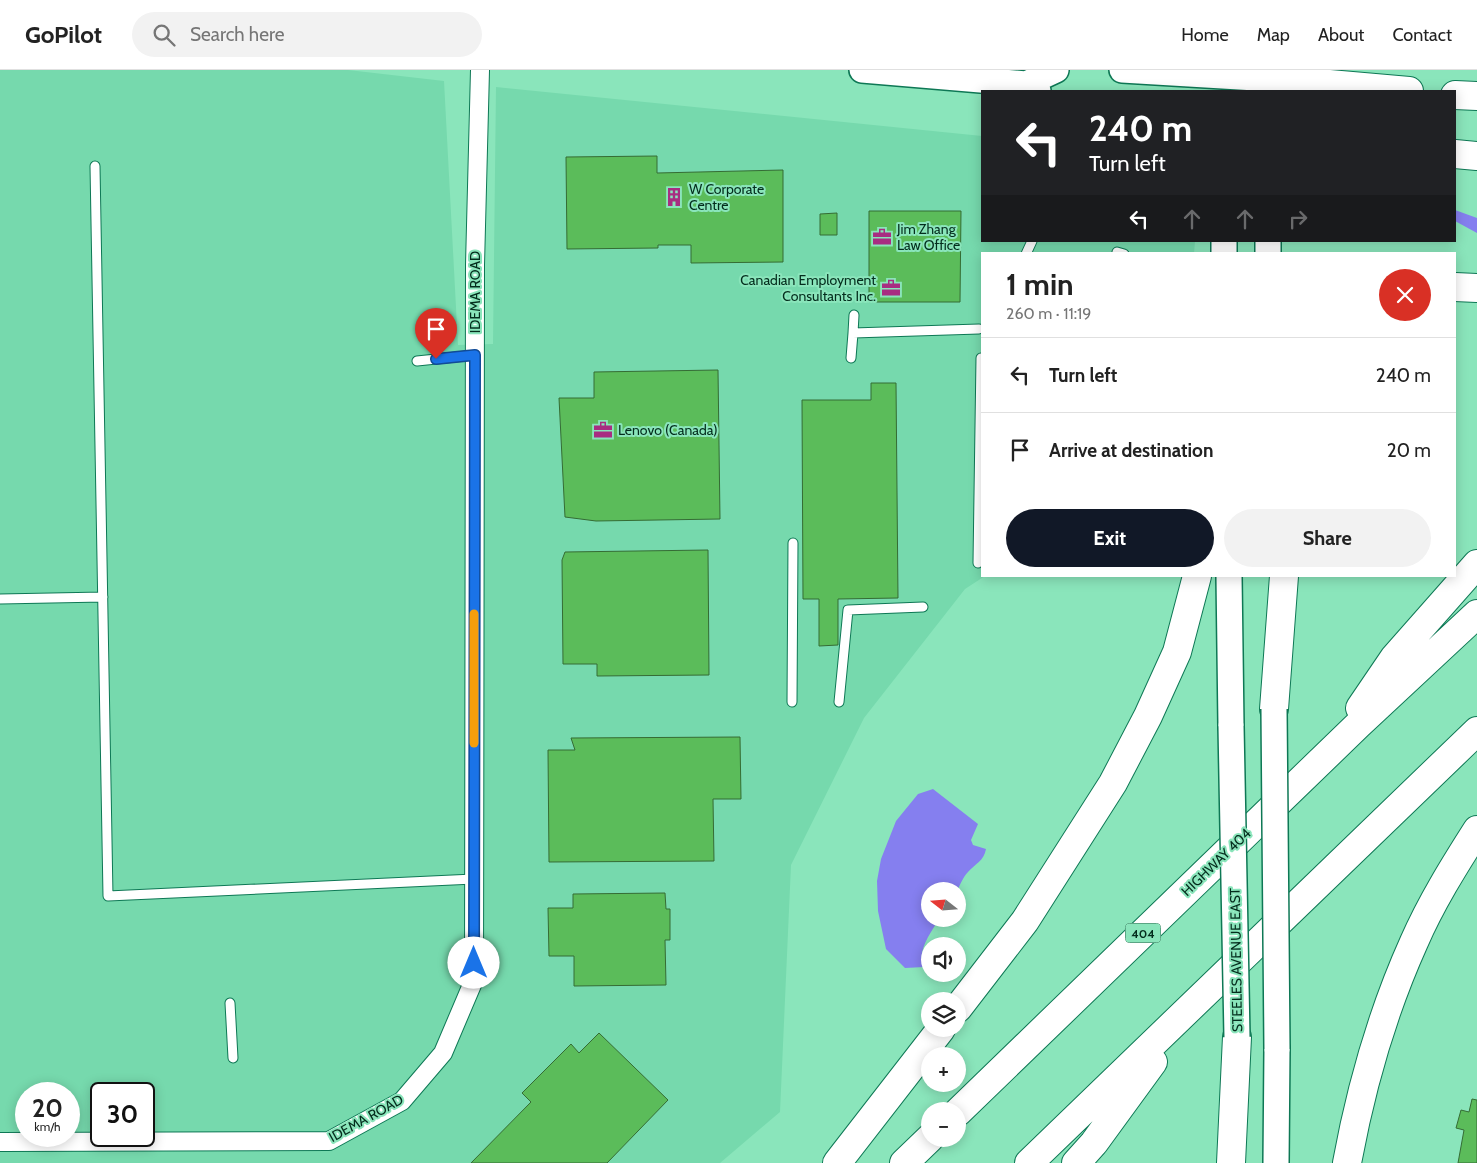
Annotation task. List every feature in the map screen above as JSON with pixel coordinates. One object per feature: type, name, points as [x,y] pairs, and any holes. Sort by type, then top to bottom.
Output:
[{"type":"highway","points":[[1273,80],[1396,90]]},
{"type":"highway","points":[[1456,95],[1477,96]]},
{"type":"highway","points":[[1456,154],[1477,156]]},
{"type":"highway","points":[[1456,286],[1477,288]]},
{"type":"highway","points":[[1328,754],[1394,658],[1477,564]]},
{"type":"highway","points":[[966,998],[1025,921],[1113,783],[1148,716],[1177,652],[1197,577]]},
{"type":"highway","points":[[1274,709],[1284,577]]},
{"type":"highway","name":"HIGHWAY 404","points":[[966,1104],[1328,754],[1477,614]]},
{"type":"highway","points":[[1029,1163],[1477,731]]},
{"type":"highway","points":[[1347,1163],[1363,1088],[1396,986],[1423,924],[1449,874],[1477,830]]},
{"type":"highway","points":[[1076,1163],[1094,1143],[1196,1002]]},
{"type":"highway","points":[[837,1163],[936,1037]]},
{"type":"highway","points":[[1231,1163],[1237,1037]]},
{"type":"highway","points":[[904,1163],[921,1147]]},
{"type":"main road","points":[[862,70],[1032,88],[1056,70]]},
{"type":"main road","points":[[1122,70],[1224,79],[1273,80]]},
{"type":"main road","name":"STEELES AVENUE EAST","points":[[1229,577],[1241,1163]]},
{"type":"main road","points":[[1270,577],[1274,709],[1276,1163]]},
{"type":"street","name":"IDEMA ROAD","points":[[0,1142],[329,1141],[402,1101],[443,1053],[474,980],[475,355],[480,70]]},
{"type":"lane","points":[[95,166],[108,896],[474,878]]},
{"type":"lane","points":[[851,358],[854,315]]},
{"type":"lane","points":[[853,334],[979,329]]},
{"type":"lane","points":[[417,361],[475,355]]},
{"type":"lane","points":[[978,563],[981,473],[981,358]]},
{"type":"lane","points":[[792,702],[794,543]]},
{"type":"lane","points":[[0,599],[103,597]]},
{"type":"lane","points":[[839,702],[848,610],[923,607]]},
{"type":"lane","points":[[230,1003],[233,1058]]},
{"type":"shaded area","points":[[0,70],[348,70],[444,81],[458,345],[493,344],[496,87],[981,136],[981,242],[1195,242],[1194,252],[981,252],[981,577],[983,577],[965,589],[864,718],[791,865],[780,1112],[720,1163],[0,1163]]},
{"type":"shaded area","points":[[1456,210],[1477,218],[1477,233],[1456,222]]},
{"type":"shaded area","points":[[933,789],[978,824],[971,840],[973,845],[986,849],[981,859],[962,882],[921,882],[921,928],[934,928],[928,937],[921,937],[921,967],[905,968],[886,949],[878,911],[877,881],[881,859],[896,821],[918,794]]},
{"type":"building","name":"W Corporate Centre","points":[[657,156],[657,173],[783,170],[783,262],[691,263],[691,245],[658,245],[658,248],[567,249],[566,157]]},
{"type":"building","points":[[869,211],[961,211],[960,302],[869,302]]},
{"type":"building","points":[[837,213],[837,235],[820,235],[820,214]]},
{"type":"building","points":[[718,370],[720,519],[596,521],[565,517],[559,398],[594,398],[594,372]]},
{"type":"building","points":[[871,383],[896,383],[898,598],[838,599],[838,645],[819,646],[819,599],[803,599],[802,400],[871,400]]},
{"type":"building","points":[[708,550],[709,675],[597,676],[597,664],[563,664],[562,560],[565,552]]},
{"type":"building","points":[[740,737],[741,799],[713,799],[714,861],[549,862],[548,750],[575,750],[571,738]]},
{"type":"building","points":[[665,893],[666,909],[670,909],[670,940],[665,940],[666,985],[574,986],[574,956],[549,956],[548,908],[573,908],[573,894]]},
{"type":"building","points":[[599,1033],[668,1100],[607,1163],[471,1163],[531,1102],[522,1093],[571,1044],[579,1053]]},
{"type":"building","points":[[1472,1099],[1477,1100],[1477,1163],[1458,1163],[1464,1130],[1456,1128],[1461,1110],[1469,1112]]},
{"type":"slow traffic","points":[[474,614],[474,743]]},
{"type":"place","name":"W Corporate Centre","points":[[674,197]]},
{"type":"place","name":"Jim Zhang Law Office","points":[[882,237]]},
{"type":"place","name":"Canadian Employment Consultants Inc.","points":[[891,288]]},
{"type":"place","name":"Lenovo (Canada)","points":[[603,430]]},
{"type":"route","points":[[436,359],[475,355],[474,963]]}]
